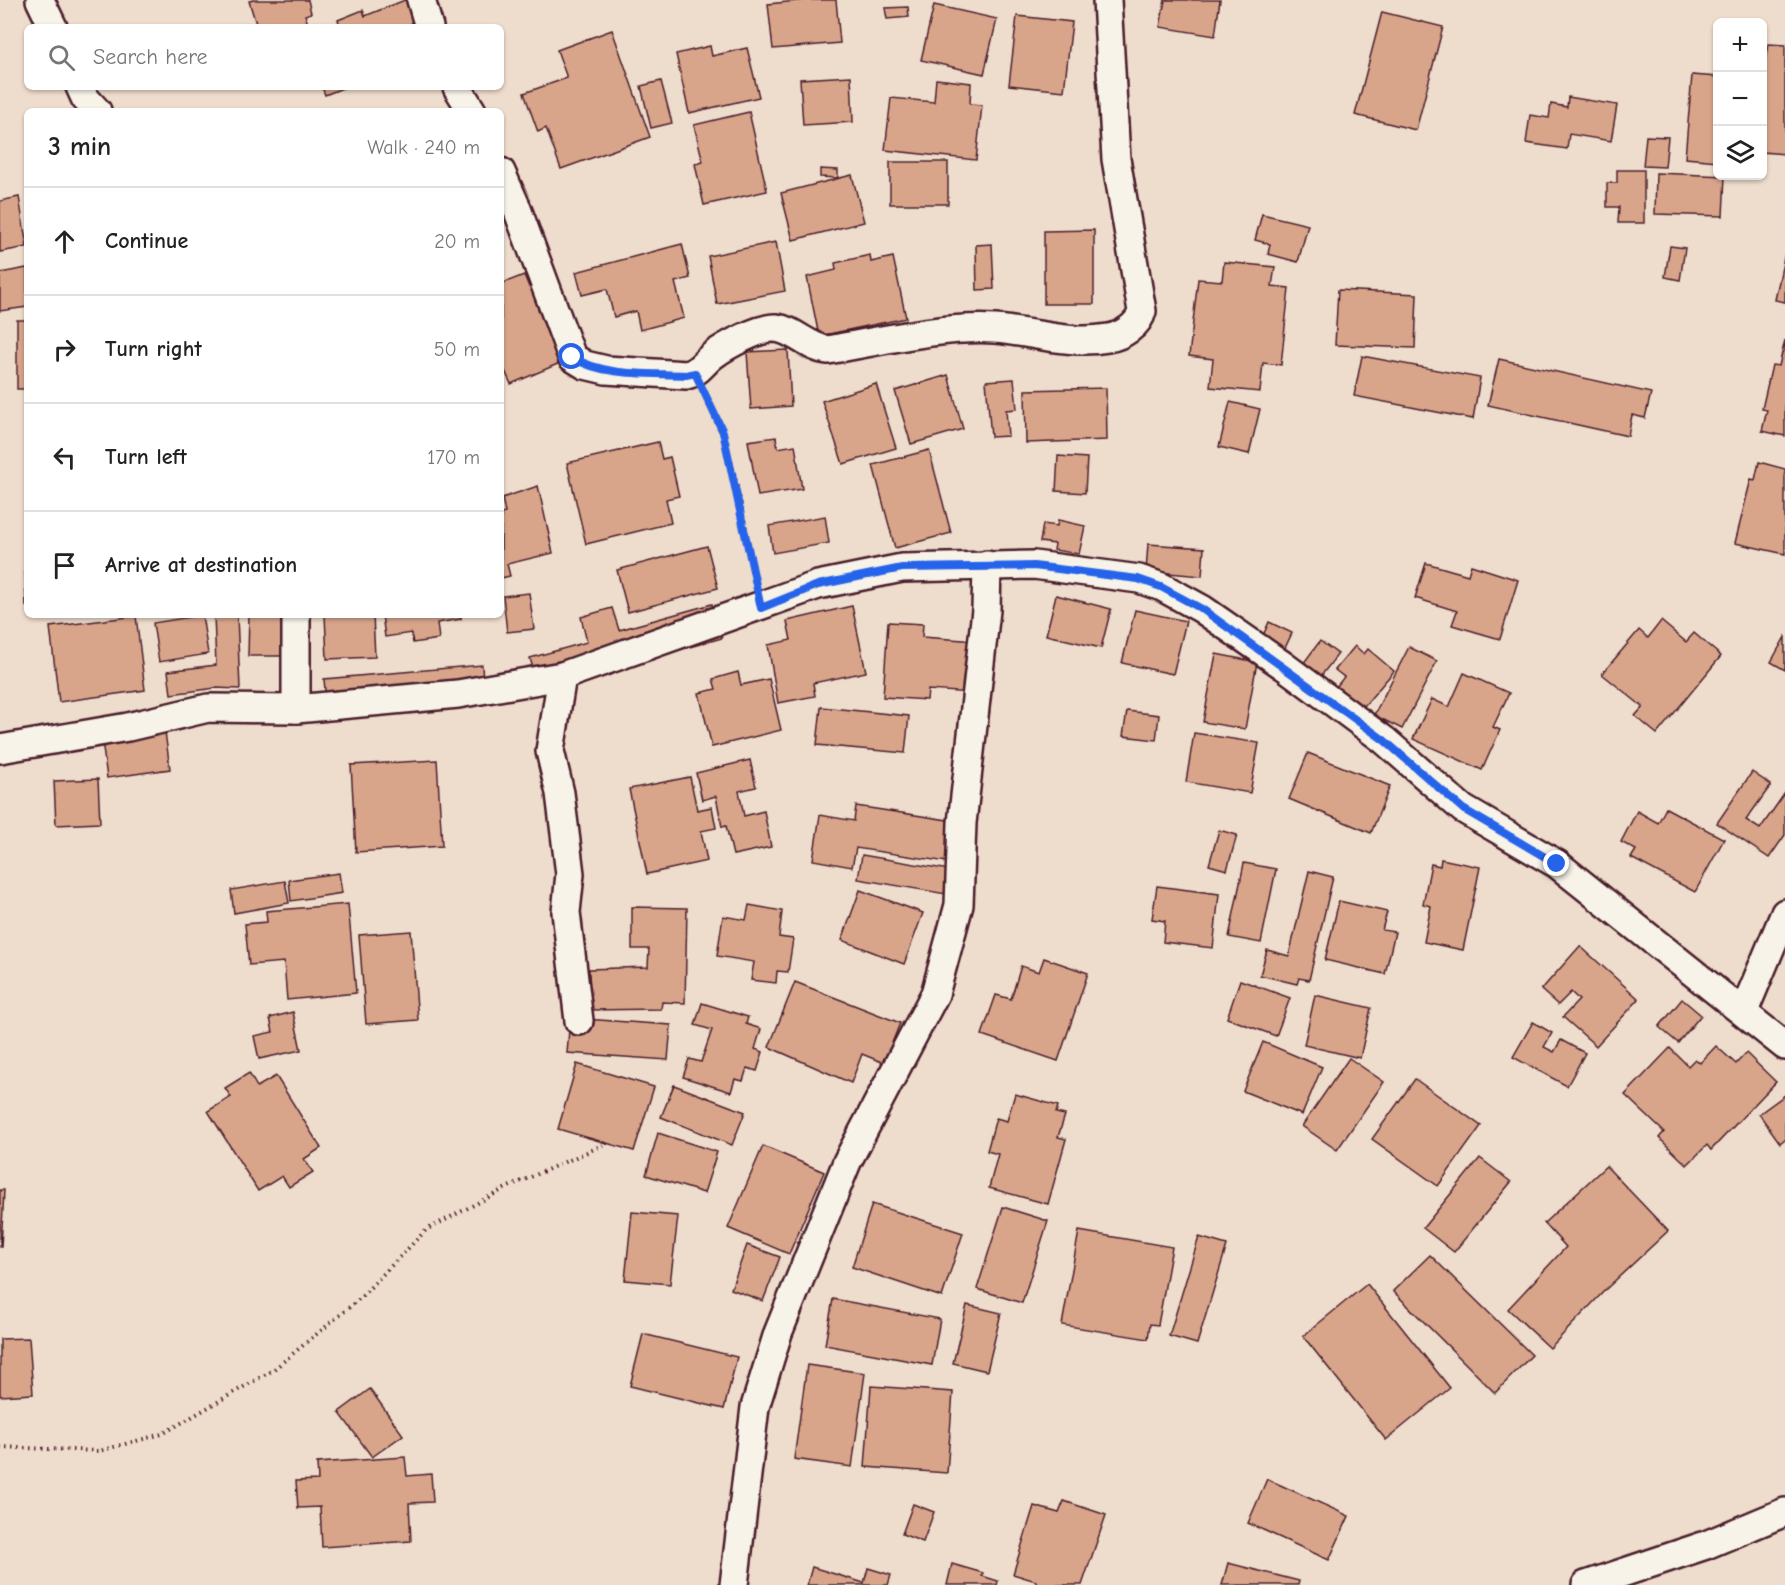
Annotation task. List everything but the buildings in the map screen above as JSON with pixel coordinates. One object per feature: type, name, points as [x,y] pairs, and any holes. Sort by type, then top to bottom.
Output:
[{"type":"street","points":[[40,0],[52,24]]},
{"type":"street","points":[[421,0],[428,24]]},
{"type":"street","points":[[504,179],[572,357],[585,365],[606,370],[686,375],[695,373],[711,357],[733,344],[764,330],[775,328],[786,331],[813,347],[828,350],[943,332],[994,329],[1070,341],[1111,338],[1135,325],[1140,318],[1142,305],[1116,159],[1107,0]]},
{"type":"street","points":[[81,90],[94,108]]},
{"type":"street","points":[[459,90],[470,108]]},
{"type":"street","points":[[734,1585],[755,1407],[778,1333],[848,1162],[935,994],[959,905],[963,823],[986,610],[987,565]]},
{"type":"street","points":[[0,749],[128,727],[208,708],[296,709],[458,694],[562,676],[761,608],[818,585],[902,568],[1034,566],[1138,579],[1161,587],[1202,609],[1384,740],[1463,809],[1557,864],[1785,1046]]},
{"type":"street","points":[[296,618],[296,709]]},
{"type":"street","points":[[562,676],[550,751],[560,793],[570,874],[566,912],[579,1021]]},
{"type":"street","points":[[1744,1011],[1785,914]]},
{"type":"street","points":[[1586,1585],[1706,1545],[1785,1512]]},
{"type":"path","points":[[695,373],[723,432],[761,608]]},
{"type":"path","points":[[0,1447],[99,1451],[162,1434],[273,1370],[357,1301],[426,1230],[506,1188],[603,1145]]},
{"type":"route","points":[[572,357],[585,365],[606,370],[686,375],[695,373],[723,432],[732,464],[761,608],[818,585],[902,568],[1034,566],[1138,579],[1161,587],[1202,609],[1384,740],[1463,809],[1557,864]]}]
